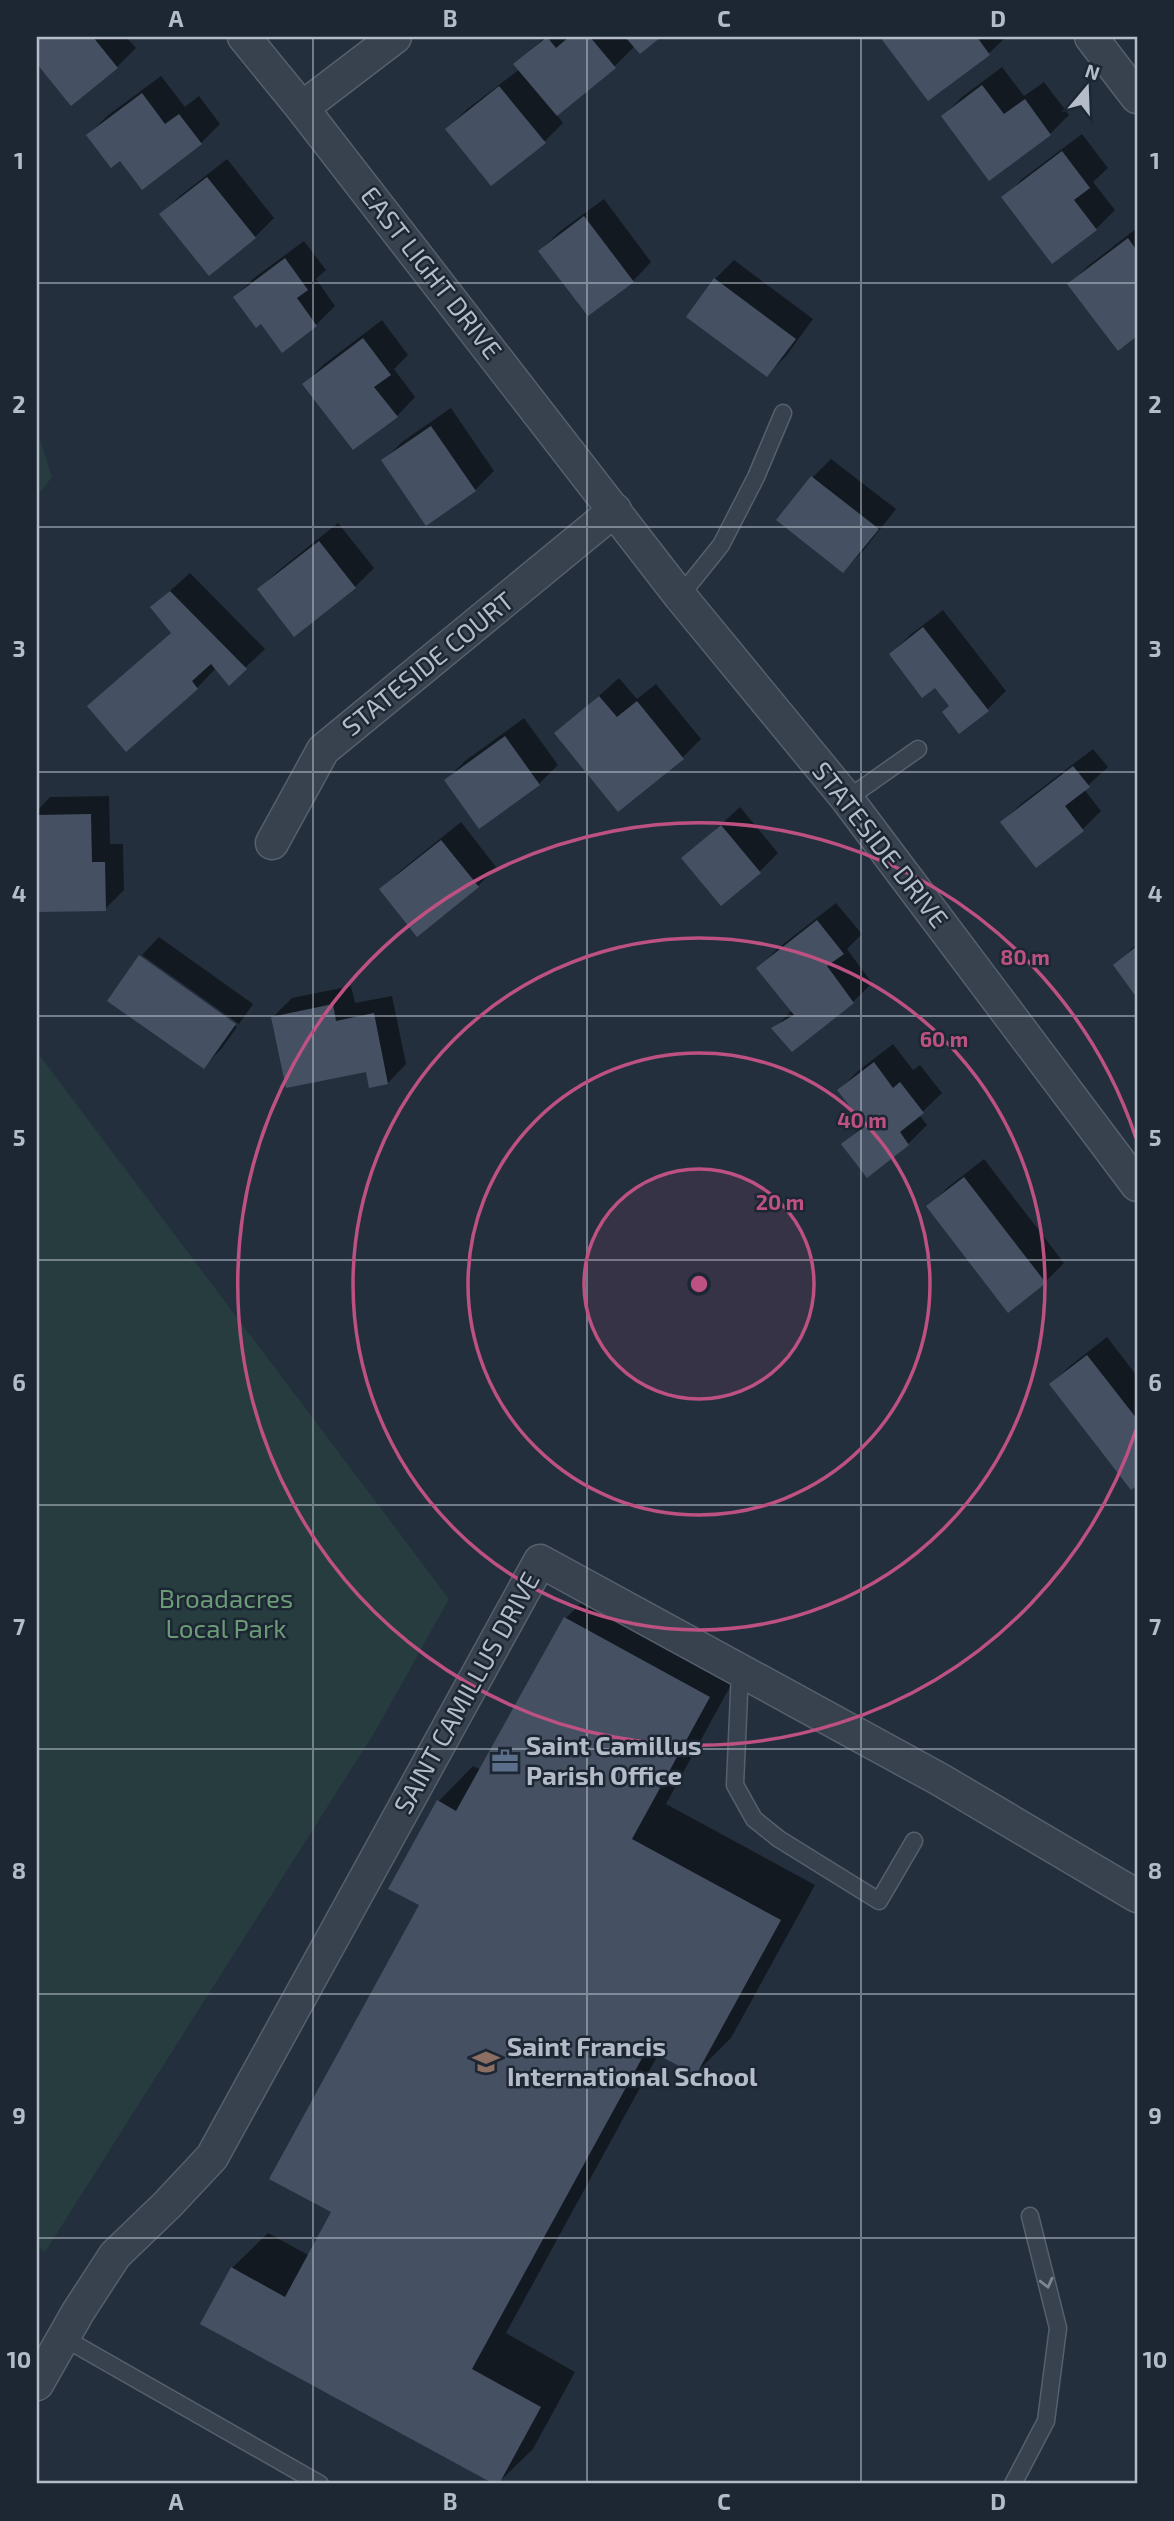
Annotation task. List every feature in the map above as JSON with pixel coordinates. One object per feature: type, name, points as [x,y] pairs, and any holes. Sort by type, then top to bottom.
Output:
[{"type":"street","name":"EAST LIGHT DRIVE","points":[[244,37],[615,510]]},
{"type":"street","points":[[302,108],[395,37]]},
{"type":"street","points":[[1091,37],[1137,97]]},
{"type":"street","name":"STATESIDE DRIVE","points":[[615,510],[680,596],[847,799],[1137,1185]]},
{"type":"street","name":"STATESIDE COURT","points":[[272,843],[323,750],[615,510]]},
{"type":"street","name":"SAINT CAMILLUS DRIVE","points":[[64,2339],[115,2255],[212,2157],[540,1561],[940,1779],[1137,1896]]},
{"type":"street","points":[[37,2384],[64,2339]]},
{"type":"lane","points":[[680,596],[721,545],[756,477],[783,413]]},
{"type":"lane","points":[[847,799],[918,749]]},
{"type":"lane","points":[[740,1671],[734,1785],[754,1819],[779,1839],[879,1901],[914,1841]]},
{"type":"lane","points":[[1013,2484],[1045,2421],[1058,2328],[1031,2216]]},
{"type":"lane","points":[[64,2339],[320,2484]]},
{"type":"green space","points":[[37,430],[52,477],[37,496]]},
{"type":"green space","name":"Broadacres Local Park","points":[[37,1052],[449,1599],[376,1730],[45,2252],[37,2247]]},
{"type":"building","points":[[37,37],[93,37],[118,68],[71,106],[37,64]]},
{"type":"building","points":[[547,37],[556,48],[569,37],[590,37],[616,68],[557,116],[513,64]]},
{"type":"building","points":[[625,37],[661,37],[640,54]]},
{"type":"building","points":[[880,37],[977,37],[990,55],[928,101]]},
{"type":"building","points":[[982,85],[1004,114],[1025,99],[1051,135],[989,181],[941,116]]},
{"type":"building","points":[[499,86],[546,143],[491,186],[445,129]]},
{"type":"building","points":[[142,93],[165,124],[179,114],[202,144],[142,190],[120,161],[111,168],[86,135]]},
{"type":"building","points":[[1062,151],[1090,188],[1074,200],[1097,230],[1052,264],[1001,197]]},
{"type":"building","points":[[207,177],[256,238],[209,276],[159,214]]},
{"type":"building","points":[[584,216],[634,282],[588,316],[538,251]]},
{"type":"building","points":[[1128,238],[1137,251],[1137,336],[1118,351],[1067,284]]},
{"type":"building","points":[[285,258],[308,290],[297,298],[317,326],[282,353],[261,324],[256,328],[233,297]]},
{"type":"building","points":[[714,278],[796,339],[767,377],[686,317]]},
{"type":"building","points":[[363,338],[391,375],[374,387],[398,417],[353,450],[302,384]]},
{"type":"building","points":[[431,426],[476,491],[426,526],[381,460]]},
{"type":"building","points":[[811,476],[879,529],[843,573],[776,520]]},
{"type":"building","points":[[319,541],[356,588],[294,637],[257,589]]},
{"type":"building","points":[[170,591],[247,669],[229,686],[211,664],[192,681],[198,689],[126,752],[87,706],[171,633],[150,607]]},
{"type":"building","points":[[923,627],[989,711],[959,734],[942,712],[949,706],[935,688],[922,698],[889,654]]},
{"type":"building","points":[[599,696],[617,717],[637,701],[684,759],[618,812],[554,733]]},
{"type":"building","points":[[505,736],[540,785],[479,829],[444,780]]},
{"type":"building","points":[[1073,766],[1090,787],[1065,806],[1084,831],[1036,868],[1000,822]]},
{"type":"building","points":[[91,814],[92,862],[105,862],[106,911],[37,912],[37,815]]},
{"type":"building","points":[[721,825],[761,873],[721,906],[681,858]]},
{"type":"building","points":[[441,840],[479,887],[417,937],[379,889]]},
{"type":"building","points":[[817,920],[844,954],[827,966],[854,1003],[792,1052],[771,1028],[794,1015],[756,968]]},
{"type":"building","points":[[1137,946],[1137,998],[1113,965]]},
{"type":"building","points":[[139,955],[236,1024],[204,1069],[107,1001]]},
{"type":"building","points":[[333,1004],[336,1021],[374,1013],[388,1084],[369,1088],[366,1072],[286,1088],[271,1017]]},
{"type":"building","points":[[874,1062],[893,1088],[900,1082],[924,1113],[900,1132],[909,1145],[867,1178],[841,1144],[865,1126],[837,1090]]},
{"type":"building","points":[[964,1177],[1046,1283],[1008,1313],[926,1206]]},
{"type":"building","points":[[1087,1355],[1137,1419],[1137,1486],[1131,1490],[1049,1384]]},
{"type":"building","name":"Saint Francis International School","points":[[564,1617],[710,1697],[632,1839],[781,1920],[696,2075],[647,2049],[472,2369],[541,2407],[499,2484],[494,2484],[200,2324],[231,2267],[285,2297],[331,2212],[269,2179],[419,1905],[388,1889],[437,1800],[456,1811]]},
{"type":"place","name":"Saint Camillus Parish Office","points":[[505,1761]]},
{"type":"place","name":"Saint Francis International School","points":[[486,2062]]}]
